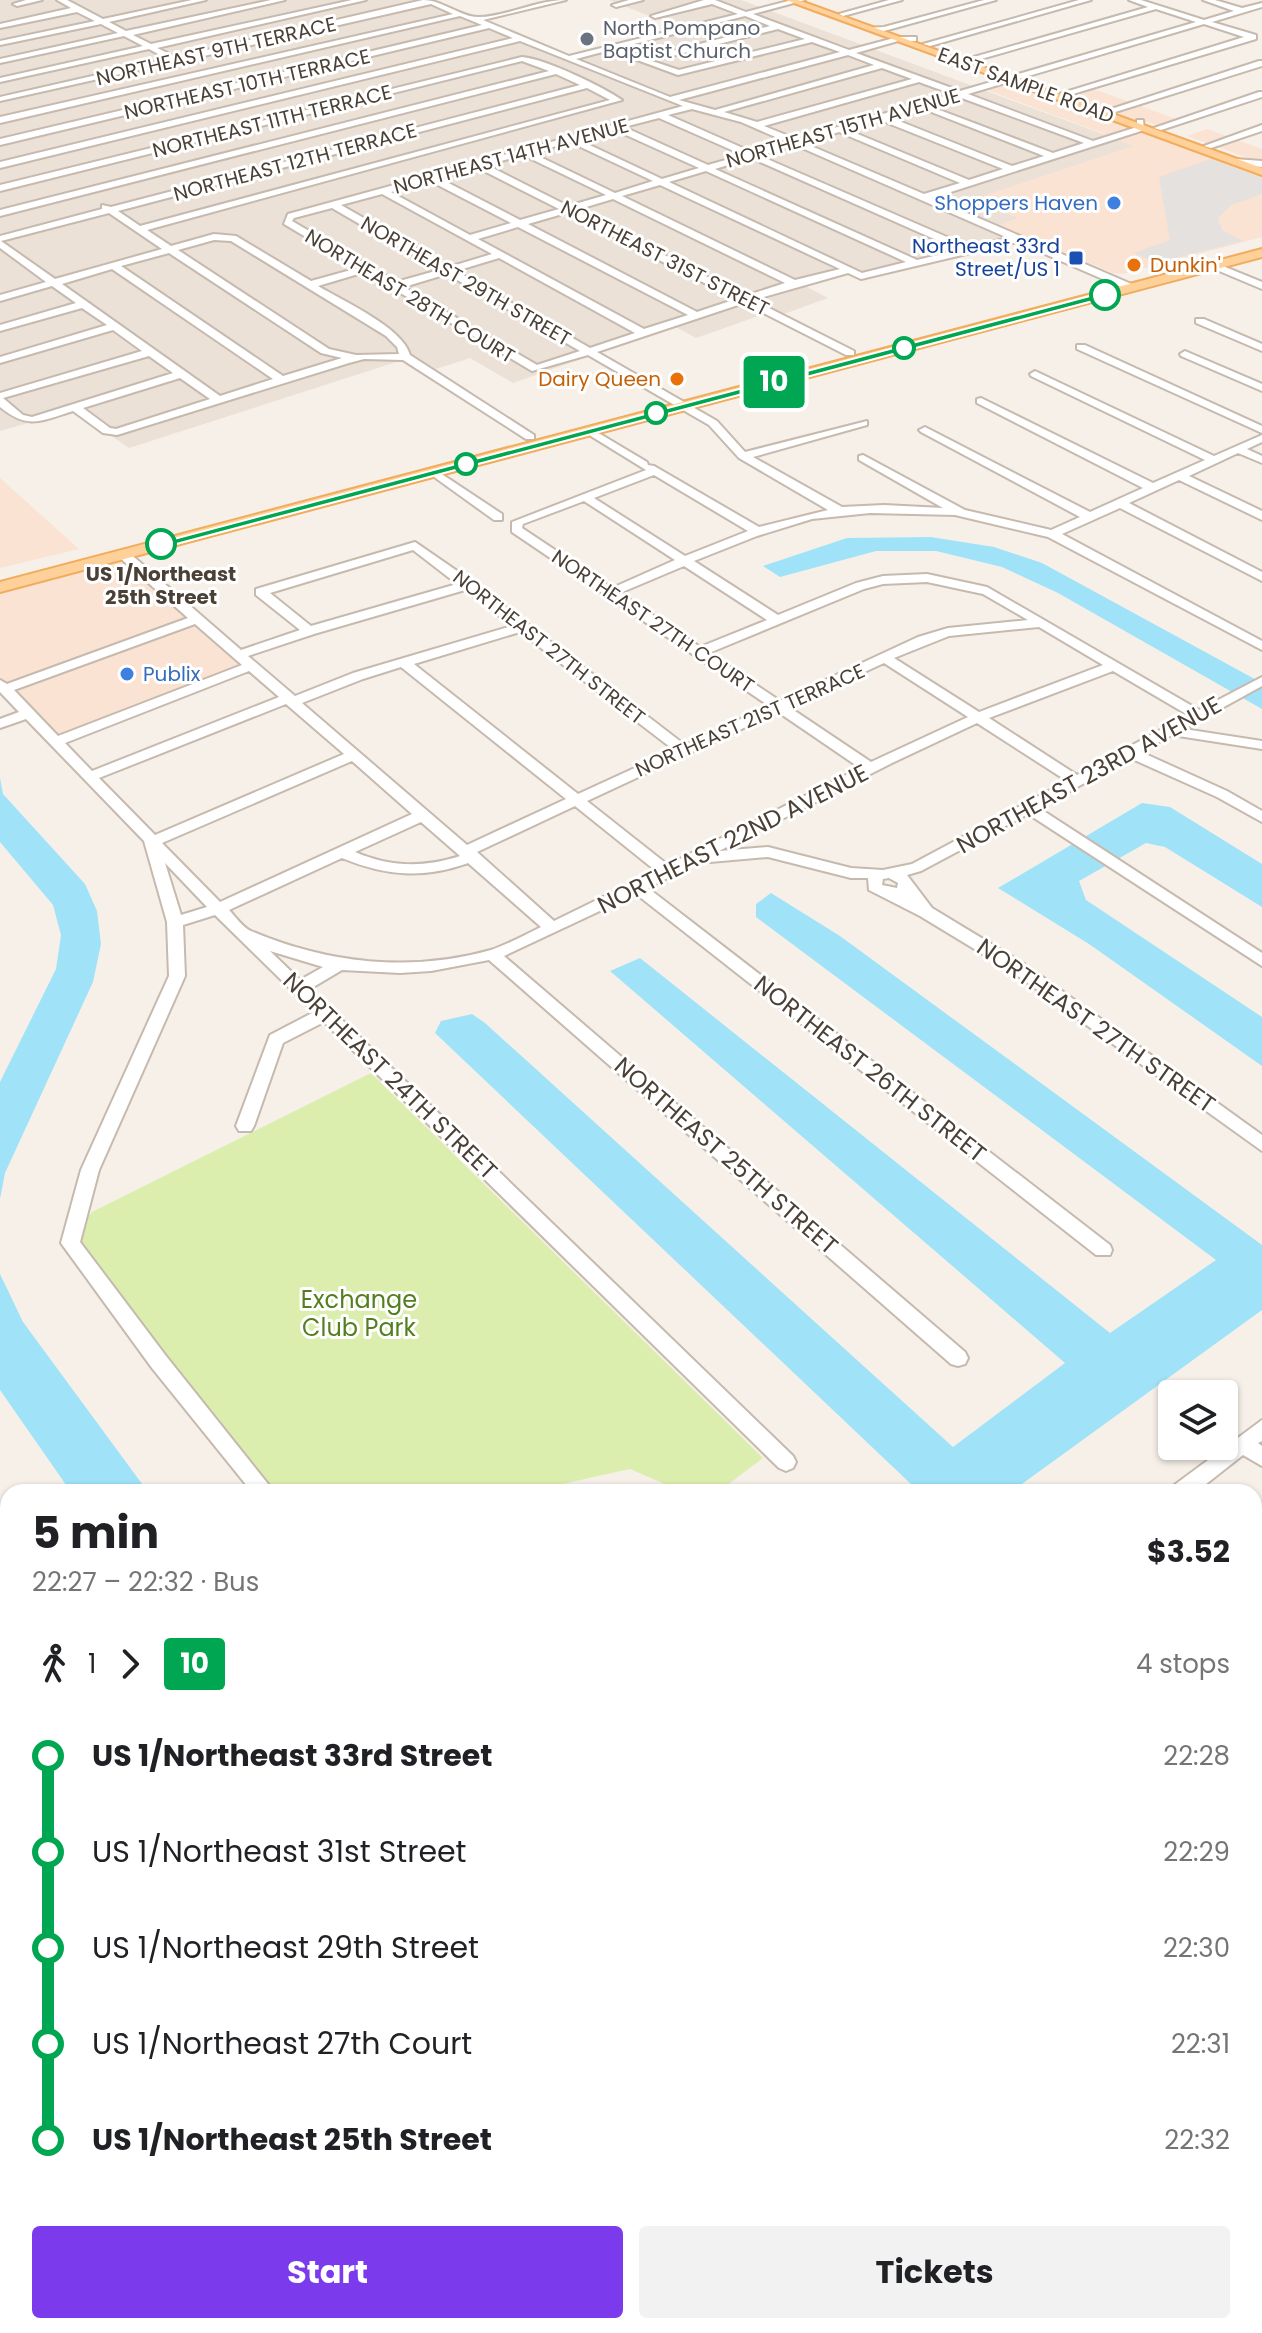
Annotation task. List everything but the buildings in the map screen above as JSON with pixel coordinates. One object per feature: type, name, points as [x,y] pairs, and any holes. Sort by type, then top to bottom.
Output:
[{"type":"main road","name":"EAST SAMPLE ROAD","points":[[797,0],[971,59],[1235,162],[1262,167]]},
{"type":"main road","name":"EAST SAMPLE ROAD","points":[[797,0],[898,39],[1063,94],[1140,125],[1158,128],[1262,167]]},
{"type":"main road","points":[[0,576],[406,475],[530,437],[826,369],[1260,248]]},
{"type":"main road","points":[[429,468],[590,431],[885,344],[1215,266],[1244,258],[1260,248]]},
{"type":"main road","points":[[865,358],[869,352],[885,344]]},
{"type":"main road","points":[[826,369],[850,353]]},
{"type":"main road","points":[[509,452],[530,437]]},
{"type":"main road","points":[[0,587],[380,487],[406,475]]},
{"type":"main road","points":[[123,554],[155,535]]},
{"type":"main road","points":[[78,566],[96,557],[103,549]]},
{"type":"street","points":[[17,4],[38,0]]},
{"type":"street","points":[[61,0],[324,139]]},
{"type":"street","points":[[0,43],[197,0]]},
{"type":"street","points":[[0,61],[281,0]]},
{"type":"street","points":[[0,80],[362,0]]},
{"type":"street","points":[[479,19],[562,0]]},
{"type":"street","points":[[620,4],[639,0]]},
{"type":"street","points":[[543,65],[797,0]]},
{"type":"street","points":[[843,14],[898,0]]},
{"type":"street","points":[[869,28],[884,29],[992,0]]},
{"type":"street","points":[[927,44],[1087,0]]},
{"type":"street","points":[[1133,0],[1262,40]]},
{"type":"street","points":[[1207,0],[1262,17]]},
{"type":"street","points":[[429,1],[479,19],[669,100],[757,125],[1126,285]]},
{"type":"street","name":"NORTHEAST 9TH TERRACE","points":[[0,99],[429,1]]},
{"type":"street","points":[[655,16],[710,1],[1091,143]]},
{"type":"street","points":[[307,5],[317,10]]},
{"type":"street","name":"NORTHEAST 15TH AVENUE","points":[[470,238],[1262,5]]},
{"type":"street","points":[[139,6],[150,11]]},
{"type":"street","points":[[971,59],[1156,7]]},
{"type":"street","points":[[0,26],[79,9]]},
{"type":"street","points":[[0,120],[461,14]]},
{"type":"street","name":"NORTHEAST 10TH TERRACE","points":[[0,142],[493,25]]},
{"type":"street","points":[[642,61],[779,26]]},
{"type":"street","points":[[1063,94],[1252,37]]},
{"type":"street","points":[[0,165],[523,38]]},
{"type":"street","points":[[611,48],[678,73],[813,39]]},
{"type":"street","points":[[669,100],[898,39],[913,39]]},
{"type":"street","name":"NORTHEAST 11TH TERRACE","points":[[0,188],[522,59],[543,65]]},
{"type":"street","points":[[1109,111],[1262,63]]},
{"type":"street","points":[[140,229],[618,100],[543,65]]},
{"type":"street","points":[[716,112],[883,65]]},
{"type":"street","points":[[0,213],[558,71]]},
{"type":"street","points":[[757,125],[920,79]]},
{"type":"street","name":"NORTHEAST 12TH TERRACE","points":[[0,242],[590,85]]},
{"type":"street","points":[[1158,128],[1262,94]]},
{"type":"street","points":[[920,105],[1052,156]]},
{"type":"street","name":"NORTHEAST 14TH AVENUE","points":[[287,219],[689,107]]},
{"type":"street","points":[[660,115],[968,250]]},
{"type":"street","points":[[880,117],[1011,169]]},
{"type":"street","points":[[925,197],[1140,125]]},
{"type":"street","points":[[616,127],[916,263]]},
{"type":"street","points":[[1208,146],[1262,128]]},
{"type":"street","points":[[839,129],[968,183]]},
{"type":"street","points":[[570,139],[861,276],[1020,238]]},
{"type":"street","points":[[334,144],[354,155]]},
{"type":"street","points":[[524,152],[794,283]]},
{"type":"street","points":[[365,161],[387,172]]},
{"type":"street","name":"NORTHEAST 31ST STREET","points":[[480,165],[850,353]]},
{"type":"street","points":[[398,178],[409,184]]},
{"type":"street","points":[[432,178],[697,316]]},
{"type":"street","points":[[383,191],[645,334]]},
{"type":"street","points":[[83,192],[325,351],[356,357],[405,357],[530,437]]},
{"type":"street","name":"NORTHEAST 29TH STREET","points":[[334,205],[713,423],[743,456],[839,511]]},
{"type":"street","name":"NORTHEAST 28TH COURT","points":[[287,219],[287,222],[365,269],[536,369],[591,352]]},
{"type":"street","points":[[0,298],[227,237],[390,334],[402,346],[405,357]]},
{"type":"street","points":[[0,242],[17,262],[54,283],[218,400]]},
{"type":"street","points":[[395,286],[500,255]]},
{"type":"street","points":[[114,266],[281,380]]},
{"type":"street","points":[[1215,266],[1262,286]]},
{"type":"street","points":[[309,285],[365,269]]},
{"type":"street","points":[[591,352],[794,283],[849,270]]},
{"type":"street","points":[[0,328],[84,304]]},
{"type":"street","points":[[1200,321],[1262,348]]},
{"type":"street","points":[[0,360],[115,326]]},
{"type":"street","points":[[1081,347],[1262,430]]},
{"type":"street","points":[[150,352],[0,398],[19,417],[32,420],[181,374]]},
{"type":"street","points":[[1185,354],[1262,388]]},
{"type":"street","points":[[76,408],[107,431],[117,432],[356,357]]},
{"type":"street","points":[[1035,374],[1214,460]]},
{"type":"street","points":[[981,401],[1153,488]]},
{"type":"street","points":[[743,456],[863,423]]},
{"type":"street","points":[[925,430],[1090,517]]},
{"type":"street","points":[[590,431],[759,532]]},
{"type":"street","points":[[1052,534],[1262,438]]},
{"type":"street","points":[[1238,449],[1262,460]]},
{"type":"street","points":[[863,458],[961,513]]},
{"type":"street","points":[[429,468],[498,517]]},
{"type":"street","points":[[585,497],[649,468]]},
{"type":"street","points":[[1180,476],[1262,516]]},
{"type":"street","points":[[585,497],[777,620]]},
{"type":"street","name":"NORTHEAST 27TH COURT","points":[[585,497],[515,525],[516,529],[872,769]]},
{"type":"street","points":[[1120,503],[1262,577]]},
{"type":"street","points":[[610,593],[759,532],[839,511],[914,509],[961,513],[1052,534],[1262,646]]},
{"type":"street","name":"NORTHEAST 27TH STREET","points":[[309,631],[261,592],[415,546],[682,749]]},
{"type":"street","points":[[123,554],[552,928]]},
{"type":"street","points":[[700,652],[860,586],[883,580],[927,578],[987,591],[1198,715]]},
{"type":"street","points":[[55,742],[309,631],[469,585]]},
{"type":"street","points":[[3,687],[197,619]]},
{"type":"street","name":"NORTHEAST 21ST TERRACE","points":[[342,852],[392,871],[428,871],[470,854],[682,749],[948,632],[1042,623]]},
{"type":"street","points":[[89,777],[290,700],[403,662],[524,627]]},
{"type":"street","points":[[885,658],[1077,781]]},
{"type":"street","points":[[403,662],[667,872]]},
{"type":"street","name":"NORTHEAST 22ND AVENUE","points":[[224,915],[262,940],[288,951],[340,964],[385,968],[427,967],[493,955],[638,888],[978,718],[1045,688],[1116,665]]},
{"type":"street","name":"NORTHEAST 23RD AVENUE","points":[[884,882],[916,869],[1262,681]]},
{"type":"street","name":"NORTHEAST 24TH STREET","points":[[3,687],[224,915],[786,1462]]},
{"type":"street","points":[[0,724],[28,713]]},
{"type":"street","points":[[1170,731],[1262,745]]},
{"type":"street","points":[[1130,753],[1210,788],[1262,817]]},
{"type":"street","points":[[258,1484],[159,1362],[70,1243],[90,1170],[177,976],[175,922],[151,842],[355,755]]},
{"type":"street","points":[[1028,807],[1262,961]]},
{"type":"street","points":[[175,922],[224,915],[342,852],[423,815]]},
{"type":"street","points":[[755,827],[752,837],[768,852]]},
{"type":"street","name":"NORTHEAST 27TH STREET","points":[[691,861],[730,853],[768,852],[884,882],[926,912],[1020,969],[1262,1144]]},
{"type":"street","name":"NORTHEAST 23RD AVENUE","points":[[906,886],[916,869]]},
{"type":"street","points":[[884,882],[906,886]]},
{"type":"street","name":"NORTHEAST 27TH STREET","points":[[906,886],[926,912]]},
{"type":"street","name":"NORTHEAST 26TH STREET","points":[[638,888],[1103,1250]]},
{"type":"street","name":"NORTHEAST 25TH STREET","points":[[493,955],[958,1358]]},
{"type":"street","points":[[298,988],[340,964]]},
{"type":"street","points":[[245,1126],[276,1039],[325,1014]]},
{"type":"street","points":[[1186,1090],[1262,1132]]},
{"type":"street","points":[[1190,1484],[1262,1429]]},
{"type":"street","points":[[1243,1444],[1262,1457]]},
{"type":"shaded area","points":[[0,0],[420,0],[452,14],[486,20],[570,56],[680,28],[609,0],[741,0],[1135,146],[975,200],[1019,218],[1001,225],[1028,238],[860,280],[848,274],[803,285],[828,298],[784,314],[764,314],[696,338],[674,326],[513,383],[470,358],[436,369],[415,356],[129,448],[74,410],[0,431]]},
{"type":"shaded area","points":[[1010,80],[1055,98],[1088,87],[1179,120],[1160,126],[1147,122],[1107,135],[982,88]]},
{"type":"shaded area","points":[[1207,129],[1262,149],[1262,163],[1187,136]]},
{"type":"shaded area","points":[[1145,132],[1262,176],[1262,237],[1123,274],[1113,273],[1000,225],[1018,218],[974,199],[1133,146],[1115,138]]},
{"type":"shaded area","points":[[1211,159],[1262,178],[1262,194],[1231,205],[1218,218],[1222,230],[1243,241],[1156,263],[1134,253],[1170,240],[1159,177]]},
{"type":"shaded area","points":[[0,478],[79,549],[0,568]]},
{"type":"shaded area","points":[[123,557],[244,666],[57,739],[0,678],[0,591]]},
{"type":"green space","name":"Exchange Club Park","points":[[371,1073],[763,1458],[729,1484],[665,1484],[630,1469],[562,1484],[267,1484],[71,1238],[92,1212]]},
{"type":"water","points":[[931,537],[994,547],[1042,563],[1262,683],[1262,709],[1058,593],[1002,567],[936,551],[876,551],[780,577],[763,566],[847,538]]},
{"type":"water","points":[[0,778],[3,794],[85,884],[97,911],[101,944],[93,982],[5,1173],[0,1199],[0,1082],[56,969],[61,935],[53,905],[0,842]]},
{"type":"water","points":[[1142,803],[1170,807],[1262,864],[1262,907],[1165,847],[1146,843],[1079,881],[1086,900],[1262,1017],[1262,1066],[1089,944],[998,888]]},
{"type":"water","points":[[771,893],[840,936],[1262,1245],[1262,1310],[1165,1380],[1158,1380],[1158,1385],[1022,1484],[911,1484],[435,1033],[441,1021],[472,1014],[485,1023],[953,1447],[1065,1363],[610,971],[640,958],[1110,1333],[1216,1260],[756,917],[756,904]]},
{"type":"water","points":[[0,1274],[23,1322],[142,1484],[65,1484],[0,1390]]},
{"type":"bus line","name":"10","points":[[161,544],[1105,295]]},
{"type":"place","name":"North Pompano Baptist Church","points":[[587,39]]},
{"type":"place","name":"Shoppers Haven","points":[[1114,203]]},
{"type":"place","name":"Northeast 33rd Street/US 1","points":[[1076,258]]},
{"type":"place","name":"Dunkin'","points":[[1134,265]]},
{"type":"place","name":"Dairy Queen","points":[[677,379]]},
{"type":"place","name":"US 1/Northeast 25th Street","points":[[161,544]]},
{"type":"place","name":"Publix","points":[[127,674]]}]
